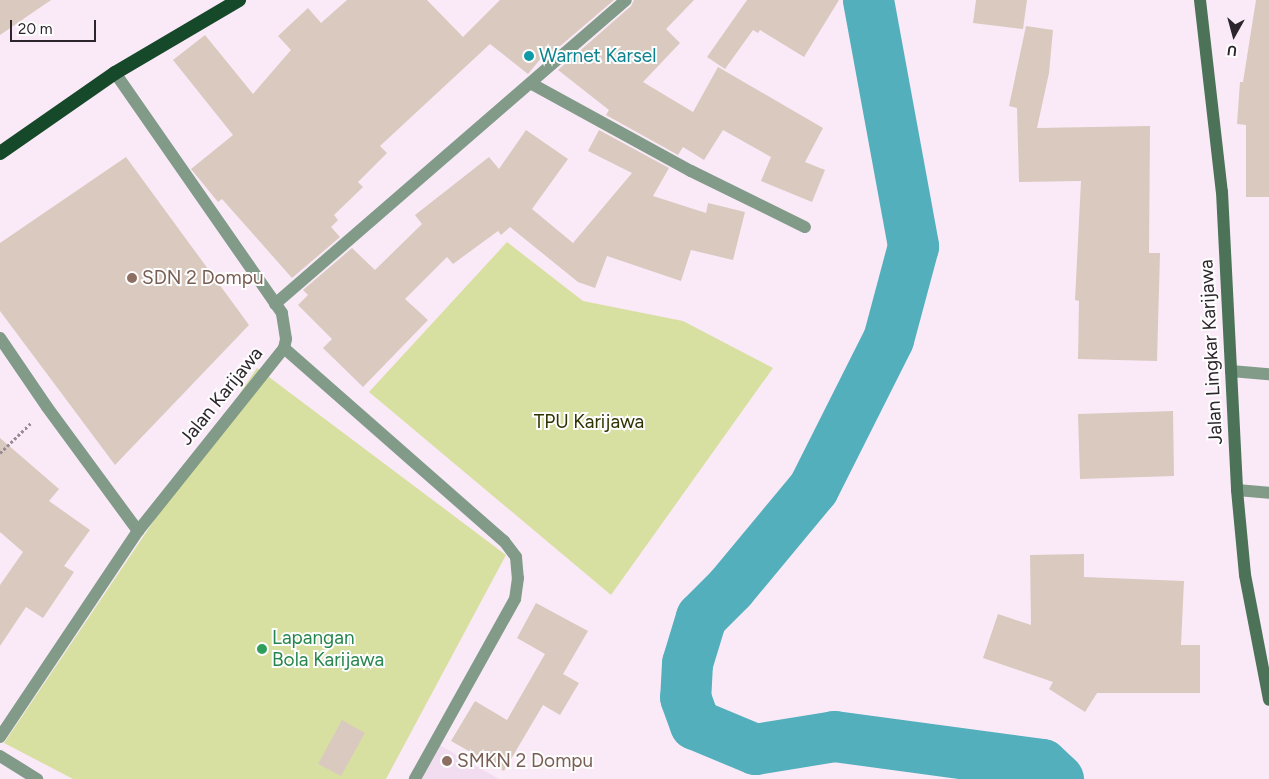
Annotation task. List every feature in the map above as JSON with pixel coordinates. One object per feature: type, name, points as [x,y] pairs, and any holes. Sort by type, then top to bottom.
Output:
[{"type":"highway","points":[[0,153],[115,73],[239,0]]},
{"type":"main road","name":"Jalan Lingkar Karijawa","points":[[1200,0],[1222,192],[1237,490],[1245,575],[1269,700]]},
{"type":"street","points":[[275,304],[532,84],[626,0]]},
{"type":"street","name":"Jalan Karijawa","points":[[0,737],[138,531],[284,348],[286,324],[275,304],[115,73]]},
{"type":"street","points":[[532,84],[691,171],[805,227]]},
{"type":"street","points":[[0,338],[46,407],[138,531]]},
{"type":"street","points":[[284,348],[504,541],[516,558],[518,578],[515,600],[415,779]]},
{"type":"street","points":[[1231,371],[1269,374]]},
{"type":"street","points":[[1237,490],[1269,493]]},
{"type":"street","points":[[0,756],[37,779]]},
{"type":"path","points":[[0,453],[46,407]]},
{"type":"shaded area","name":"SMKN 2 Dompu","points":[[436,743],[499,779],[416,779]]},
{"type":"green space","name":"TPU Karijawa","points":[[507,242],[583,301],[683,321],[773,368],[611,595],[369,392]]},
{"type":"green space","name":"Lapangan Bola Karijawa","points":[[257,368],[506,555],[386,779],[73,779],[4,743]]},
{"type":"building","points":[[0,0],[51,0],[0,35]]},
{"type":"building","points":[[347,0],[427,0],[463,37],[500,0],[614,0],[545,59],[542,57],[528,74],[490,44],[380,146],[387,153],[358,182],[363,187],[334,215],[338,220],[331,227],[340,237],[292,278],[222,199],[218,202],[191,169],[233,135],[173,60],[205,35],[253,94],[291,50],[278,36],[308,8],[321,23]]},
{"type":"building","points":[[634,0],[694,0],[666,29],[680,43],[643,82],[693,112],[718,67],[823,128],[805,162],[825,170],[812,202],[761,181],[771,157],[723,130],[704,160],[683,147],[678,155],[606,115],[609,110],[558,70],[631,6]]},
{"type":"building","points":[[747,0],[839,0],[804,57],[760,30],[758,33],[753,30],[725,69],[707,57]]},
{"type":"building","points":[[976,0],[1027,0],[1023,29],[973,23]]},
{"type":"building","points":[[1256,0],[1269,0],[1269,197],[1246,197],[1246,125],[1237,124],[1240,82],[1243,82]]},
{"type":"building","points":[[1026,26],[1053,30],[1049,73],[1037,128],[1150,126],[1149,253],[1160,253],[1157,361],[1078,359],[1079,301],[1075,300],[1081,181],[1019,182],[1017,108],[1009,106]]},
{"type":"building","points":[[526,130],[568,159],[532,209],[573,243],[632,173],[588,151],[599,130],[669,168],[653,196],[706,213],[708,203],[745,212],[733,260],[691,250],[681,281],[607,256],[595,288],[578,282],[510,227],[501,235],[498,231],[453,264],[447,257],[405,299],[428,320],[363,387],[323,348],[332,339],[298,305],[308,295],[303,290],[352,248],[375,270],[422,224],[415,215],[489,157],[499,169]]},
{"type":"building","points":[[126,157],[249,325],[115,465],[0,311],[0,243]]},
{"type":"building","points":[[1173,411],[1174,476],[1080,479],[1078,414]]},
{"type":"building","points":[[0,438],[59,489],[49,501],[90,530],[64,566],[74,572],[43,618],[26,607],[0,646],[0,585],[23,552],[0,532]]},
{"type":"building","points":[[1084,554],[1084,577],[1184,581],[1181,645],[1200,645],[1200,693],[1097,693],[1085,712],[1049,689],[1053,682],[983,658],[998,614],[1031,625],[1030,555]]},
{"type":"building","points":[[536,603],[588,631],[563,674],[579,683],[560,715],[543,705],[504,771],[451,741],[475,701],[507,720],[545,654],[517,638]]},
{"type":"building","points":[[342,720],[365,733],[341,776],[318,764]]},
{"type":"waterway","points":[[868,0],[913,246],[888,339],[813,488],[730,588],[701,617],[687,663],[685,697],[695,724],[755,749],[834,736],[1042,764],[1058,779]]},
{"type":"place","name":"Warnet Karsel","points":[[529,56]]},
{"type":"place","name":"SDN 2 Dompu","points":[[132,278]]},
{"type":"place","name":"Lapangan Bola Karijawa","points":[[262,649]]},
{"type":"place","name":"SMKN 2 Dompu","points":[[447,761]]}]
